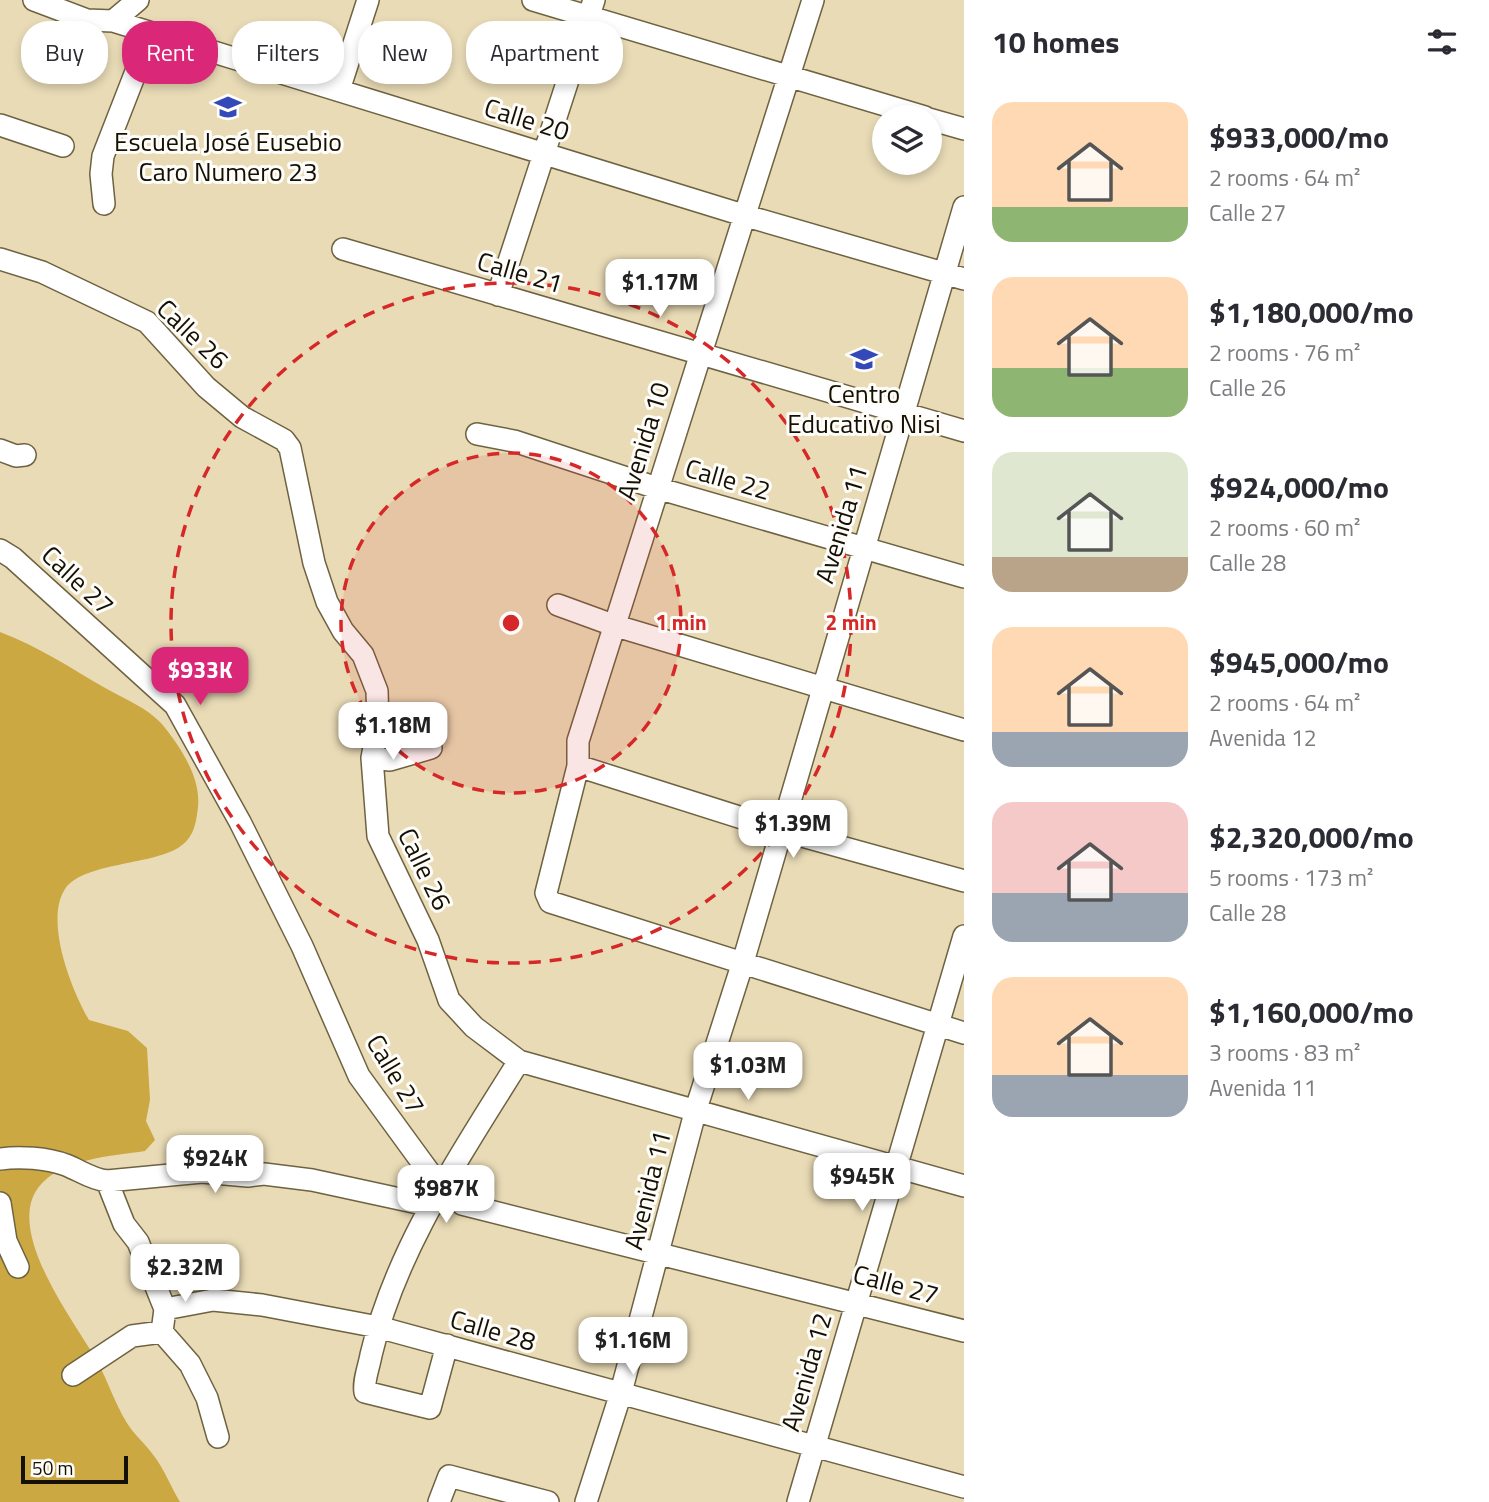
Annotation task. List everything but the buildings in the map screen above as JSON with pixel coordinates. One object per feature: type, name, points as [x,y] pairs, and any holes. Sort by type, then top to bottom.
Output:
[{"type":"street","name":"Calle 20","points":[[34,0],[87,20],[122,24]]},
{"type":"street","points":[[113,21],[138,0]]},
{"type":"street","points":[[339,90],[368,0]]},
{"type":"street","points":[[533,0],[591,9],[790,77],[884,105]]},
{"type":"street","name":"Avenida 10","points":[[743,962],[550,902],[546,893],[578,766],[578,741],[813,0]]},
{"type":"street","points":[[498,295],[591,9]]},
{"type":"street","name":"Calle 20","points":[[218,53],[743,215],[955,276]]},
{"type":"street","points":[[104,204],[101,174],[103,156],[131,84]]},
{"type":"street","points":[[942,122],[964,129]]},
{"type":"street","points":[[0,125],[63,146]]},
{"type":"street","name":"Avenida 11","points":[[586,1502],[620,1395],[659,1256],[696,1109],[743,962],[824,689],[862,547],[905,415],[955,276],[964,207]]},
{"type":"street","name":"Calle 21","points":[[343,249],[964,431]]},
{"type":"street","name":"Calle 26","points":[[0,258],[42,272],[147,322],[206,387],[242,417],[284,440],[293,459],[314,563],[327,602],[343,631],[363,655],[377,691],[377,724],[372,758],[377,836],[428,940],[449,1000],[474,1027],[519,1061],[964,1186]]},
{"type":"street","name":"Calle 22","points":[[477,434],[514,440],[657,488],[964,578]]},
{"type":"street","points":[[0,450],[16,456],[25,455]]},
{"type":"street","name":"Calle 27","points":[[0,550],[13,558],[134,664],[175,705],[240,821],[302,946],[359,1076],[436,1197],[659,1256],[856,1301],[964,1331]]},
{"type":"street","points":[[558,605],[613,625],[964,730]]},
{"type":"street","points":[[372,758],[390,760],[430,748]]},
{"type":"street","points":[[578,766],[780,830],[964,881]]},
{"type":"street","name":"Avenida 12","points":[[798,1502],[964,936]]},
{"type":"street","points":[[743,962],[964,1033]]},
{"type":"street","points":[[447,1345],[430,1408],[365,1392],[378,1327],[421,1226],[519,1061]]},
{"type":"street","points":[[0,1159],[11,1157],[66,1165],[95,1180],[202,1172],[248,1176],[264,1174],[436,1197]]},
{"type":"street","points":[[107,1181],[124,1224],[138,1242],[165,1309],[162,1332],[190,1364],[207,1398],[218,1437]]},
{"type":"street","points":[[0,1203],[6,1241],[18,1267]]},
{"type":"street","name":"Calle 28","points":[[165,1309],[213,1300],[225,1301],[262,1305],[378,1327],[964,1487]]},
{"type":"street","points":[[73,1375],[132,1336],[162,1332]]},
{"type":"street","points":[[439,1502],[449,1476],[548,1502]]},
{"type":"shaded area","points":[[0,632],[41,651],[149,713],[161,723],[175,742],[188,762],[196,784],[196,819],[191,835],[183,844],[166,854],[101,869],[74,880],[65,889],[59,903],[57,919],[68,974],[89,1020],[128,1031],[147,1048],[150,1100],[146,1121],[155,1140],[145,1151],[88,1160],[60,1170],[38,1188],[30,1207],[30,1229],[47,1277],[97,1361],[127,1423],[158,1461],[180,1502],[0,1502]]},
{"type":"place","name":"Escuela José Eusebio Caro Numero 23","points":[[228,107]]},
{"type":"place","name":"Centro Educativo Nisi","points":[[864,359]]}]
